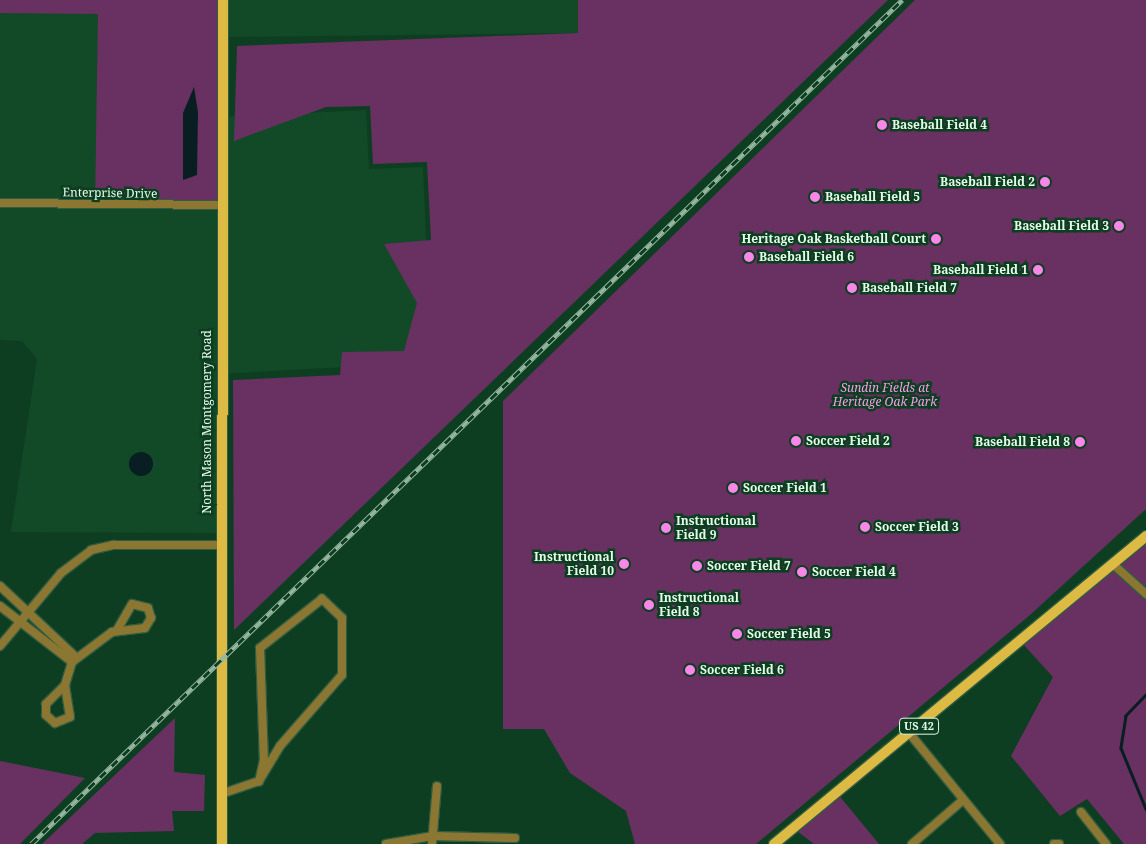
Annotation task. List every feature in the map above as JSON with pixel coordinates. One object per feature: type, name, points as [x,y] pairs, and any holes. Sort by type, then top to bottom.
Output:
[{"type":"main road","name":"North Mason Montgomery Road","points":[[222,844],[220,545],[223,0]]},
{"type":"main road","name":"US 42","points":[[774,844],[1115,566],[1146,536]]},
{"type":"street","name":"Enterprise Drive","points":[[0,203],[221,205]]},
{"type":"street","points":[[0,646],[73,562],[91,550],[113,545],[220,545]]},
{"type":"street","points":[[1115,566],[1146,594]]},
{"type":"street","points":[[0,586],[24,618],[74,660]]},
{"type":"street","points":[[221,794],[259,781],[280,746],[342,676],[342,618],[322,600],[260,648],[264,760],[259,781]]},
{"type":"street","points":[[65,685],[70,717],[55,723],[46,715],[46,704],[65,685],[74,660],[117,630],[132,604],[148,608],[151,618],[145,628],[117,630]]},
{"type":"street","points":[[0,606],[56,635],[74,660]]},
{"type":"street","points":[[910,734],[1000,844]]},
{"type":"street","points":[[433,840],[437,786]]},
{"type":"street","points":[[912,844],[963,800]]},
{"type":"street","points":[[1081,812],[1106,844]]},
{"type":"street","points":[[386,844],[433,840],[515,838]]},
{"type":"street","points":[[1054,844],[1059,844]]},
{"type":"shaded area","points":[[0,0],[578,0],[578,33],[222,37],[222,117],[366,110],[369,169],[423,167],[431,362],[220,374],[220,533],[11,532],[37,359],[22,341],[0,340]]},
{"type":"green space","points":[[0,0],[223,0],[221,205],[95,204],[98,14],[0,13]]},
{"type":"green space","points":[[578,0],[888,0],[234,630],[233,380],[340,375],[342,352],[404,351],[417,303],[384,244],[431,240],[427,162],[373,164],[370,106],[326,107],[234,141],[237,46],[578,33]]},
{"type":"green space","name":"Sundin Fields at Heritage Oak Park","points":[[915,0],[1146,0],[1146,509],[1030,615],[756,844],[635,844],[626,811],[570,773],[544,729],[503,729],[503,401]]},
{"type":"green space","points":[[1146,535],[1146,844],[1124,844],[1087,799],[1060,816],[1011,756],[1053,677],[1022,643]]},
{"type":"green space","points":[[175,718],[174,772],[205,775],[204,811],[172,811],[174,831],[95,833],[82,844],[42,844]]},
{"type":"green space","points":[[0,761],[85,778],[20,844],[0,844]]},
{"type":"green space","points":[[837,793],[879,844],[814,844],[793,828]]},
{"type":"water","points":[[194,87],[198,112],[197,175],[183,180],[183,113]]},
{"type":"water","points":[[141,452],[146,453],[152,459],[152,469],[146,475],[141,476],[136,475],[130,469],[129,464],[130,459],[136,453]]},
{"type":"waterway","points":[[1146,695],[1126,716],[1121,748],[1146,809]]},
{"type":"railway","points":[[31,844],[902,0]]},
{"type":"place","name":"Baseball Field 4","points":[[882,125]]},
{"type":"place","name":"Baseball Field 2","points":[[1045,182]]},
{"type":"place","name":"Baseball Field 5","points":[[815,197]]},
{"type":"place","name":"Baseball Field 3","points":[[1119,226]]},
{"type":"place","name":"Heritage Oak Basketball Court","points":[[936,239]]},
{"type":"place","name":"Baseball Field 6","points":[[749,257]]},
{"type":"place","name":"Baseball Field 1","points":[[1038,270]]},
{"type":"place","name":"Baseball Field 7","points":[[852,288]]},
{"type":"place","name":"Soccer Field 2","points":[[796,441]]},
{"type":"place","name":"Baseball Field 8","points":[[1080,442]]},
{"type":"place","name":"Soccer Field 1","points":[[733,488]]},
{"type":"place","name":"Soccer Field 3","points":[[865,527]]},
{"type":"place","name":"Instructional Field 9","points":[[666,528]]},
{"type":"place","name":"Instructional Field 10","points":[[624,564]]},
{"type":"place","name":"Soccer Field 7","points":[[697,566]]},
{"type":"place","name":"Soccer Field 4","points":[[802,572]]},
{"type":"place","name":"Instructional Field 8","points":[[649,605]]},
{"type":"place","name":"Soccer Field 5","points":[[737,634]]},
{"type":"place","name":"Soccer Field 6","points":[[690,670]]}]
